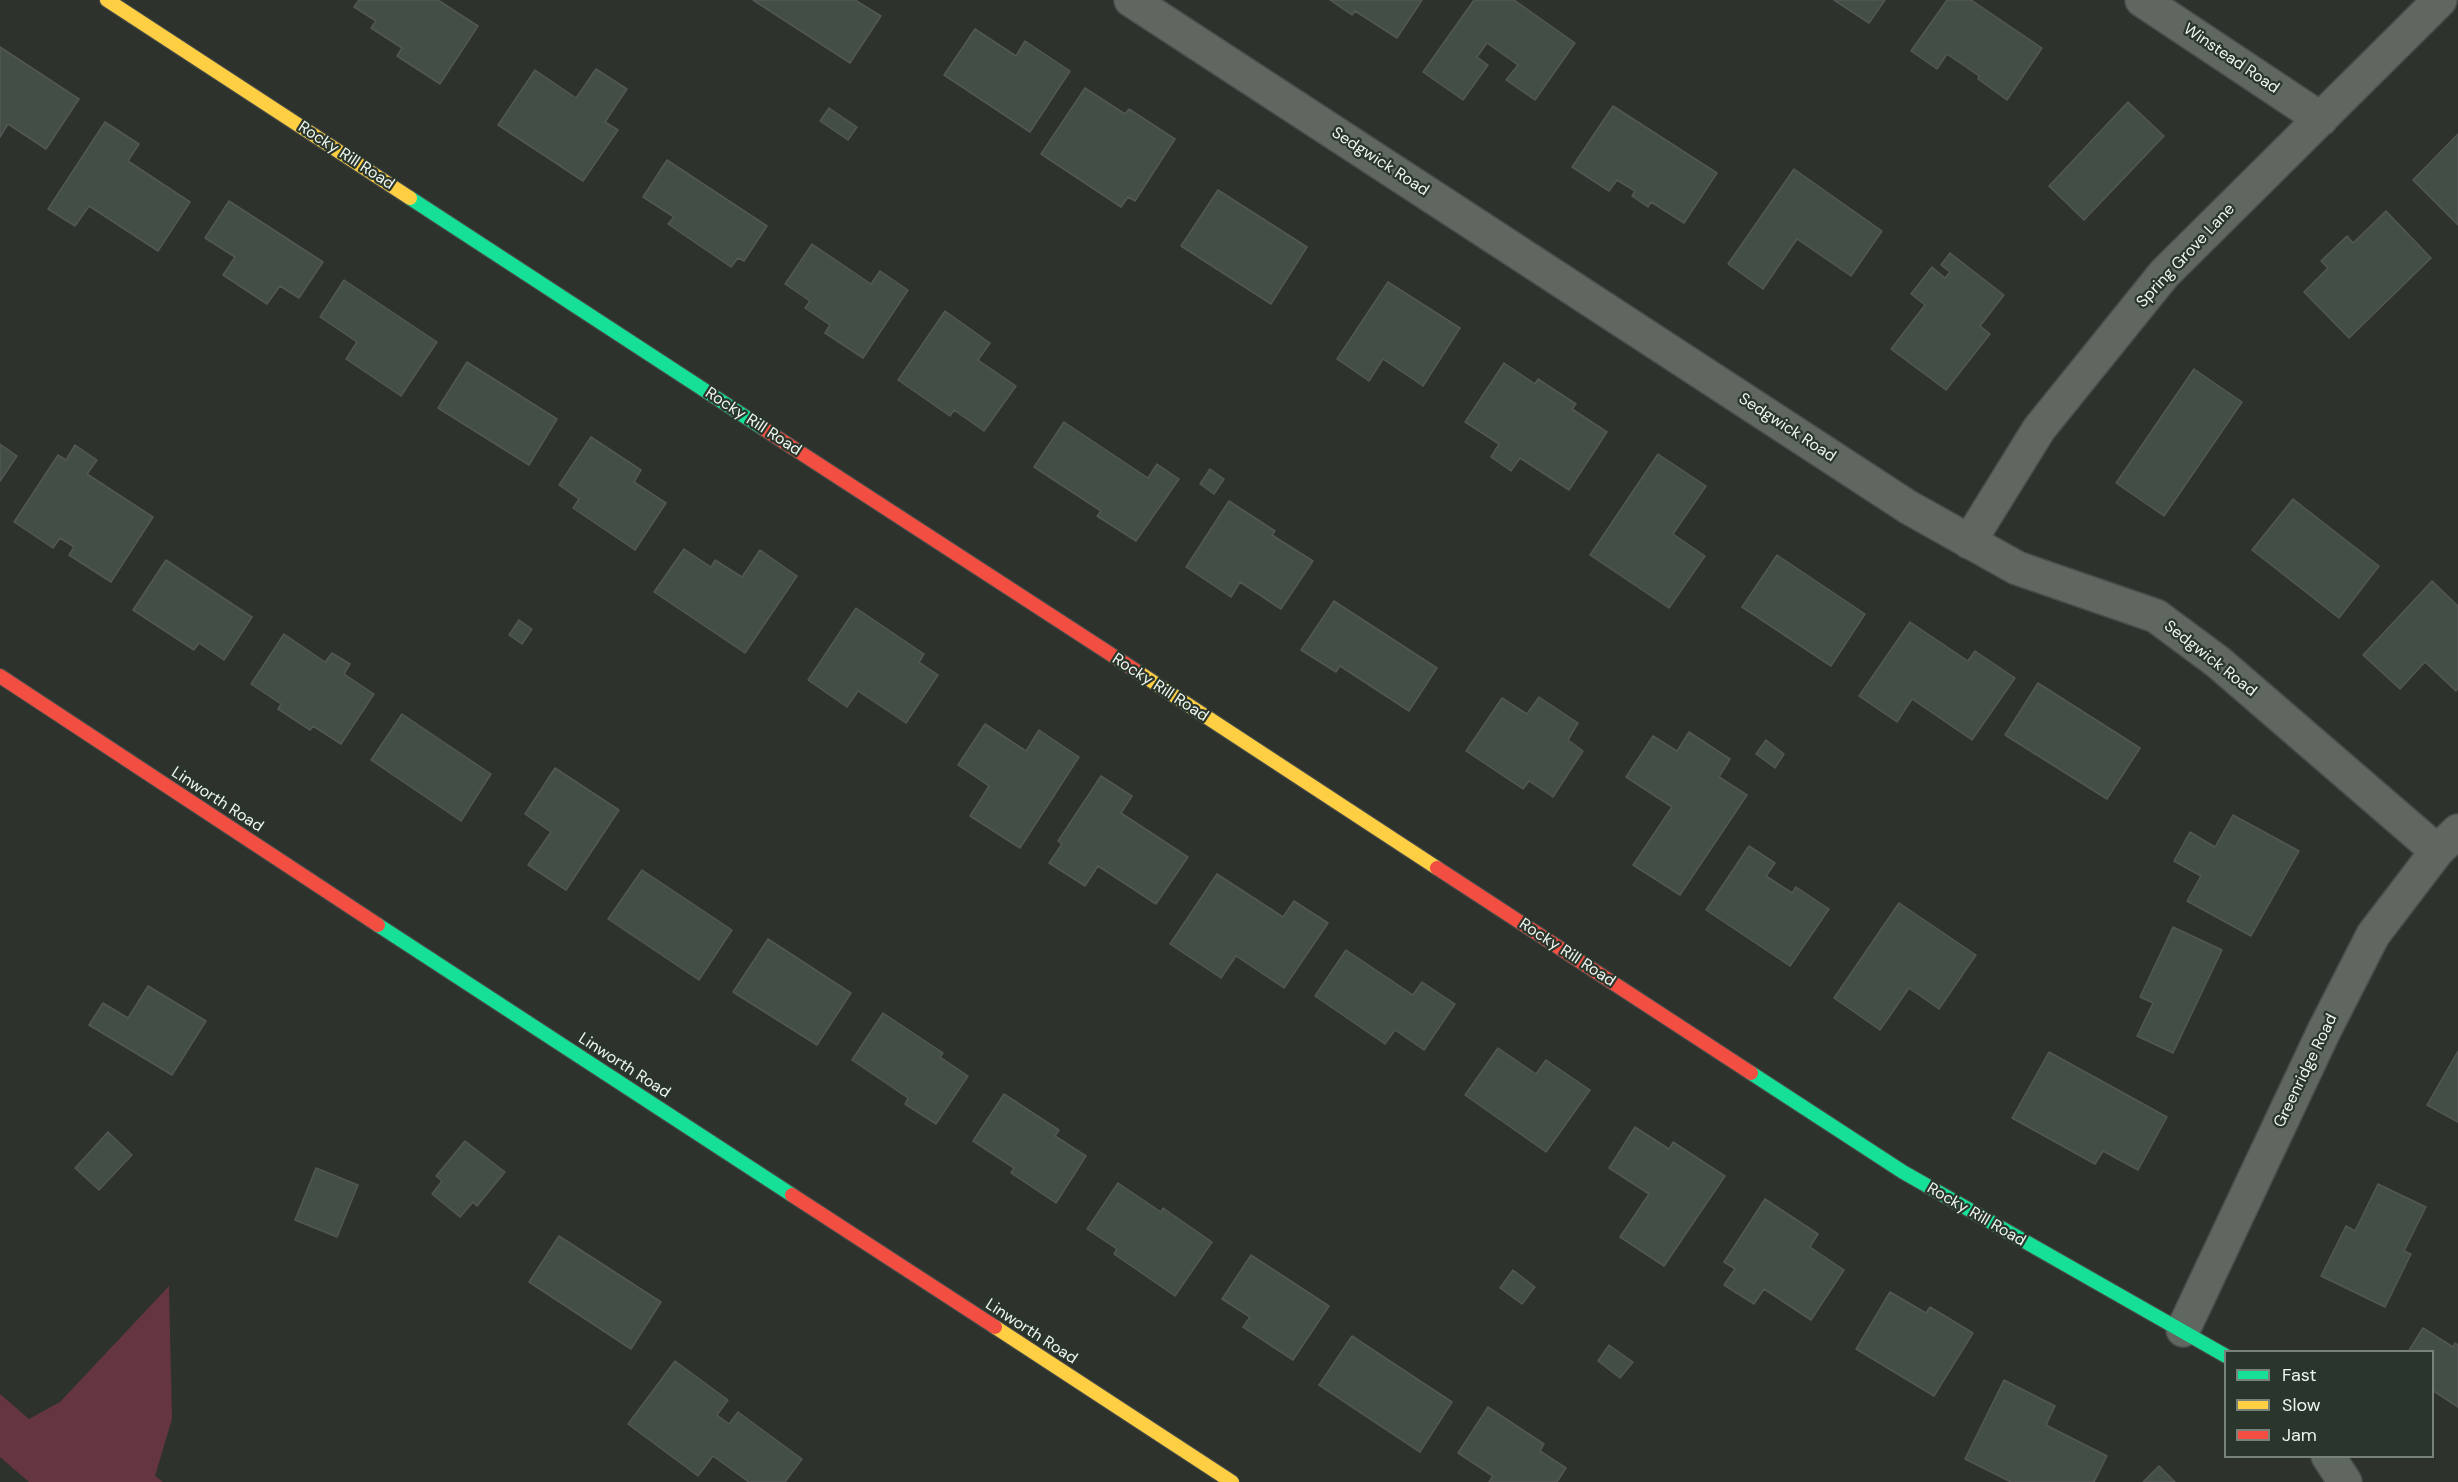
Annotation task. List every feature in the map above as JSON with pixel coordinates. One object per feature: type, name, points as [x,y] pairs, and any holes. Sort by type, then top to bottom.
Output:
[{"type":"street","name":"Rocky Rill Road","points":[[107,0],[1902,1172],[2224,1355]]},
{"type":"street","name":"Sedgwick Road","points":[[1131,0],[1898,500],[2017,568],[2156,616],[2447,841]]},
{"type":"street","name":"Winstead Road","points":[[2142,0],[2320,119]]},
{"type":"street","name":"Spring Grove Lane","points":[[1969,542],[2039,429],[2164,274],[2440,0]]},
{"type":"street","name":"Linworth Road","points":[[0,676],[192,804],[1232,1482]]},
{"type":"street","name":"Greenridge Road","points":[[2183,1330],[2324,1031],[2373,935],[2447,841]]},
{"type":"street","points":[[2329,1458],[2345,1482]]},
{"type":"shaded area","points":[[169,1286],[172,1419],[155,1476],[163,1482],[29,1482],[0,1457],[0,1394],[29,1419],[60,1402]]},
{"type":"building","points":[[359,0],[438,0],[478,26],[440,84],[397,56],[402,48],[371,28],[376,21],[354,7]]},
{"type":"building","points":[[753,0],[855,0],[881,16],[850,63]]},
{"type":"building","points":[[1330,0],[1422,0],[1397,38],[1355,11],[1352,15]]},
{"type":"building","points":[[1474,0],[1514,0],[1575,43],[1535,100],[1506,80],[1518,65],[1487,43],[1477,57],[1488,65],[1463,100],[1423,72]]},
{"type":"building","points":[[1834,0],[1885,0],[1869,23]]},
{"type":"building","points":[[1947,0],[1971,0],[2042,48],[2007,100],[1978,79],[1979,76],[1947,54],[1937,69],[1911,51]]},
{"type":"building","points":[[975,29],[1016,56],[1025,41],[1070,71],[1030,132],[944,75]]},
{"type":"building","points":[[0,47],[79,99],[46,149],[8,124],[0,137]]},
{"type":"building","points":[[596,69],[627,89],[605,122],[618,130],[583,181],[498,125],[535,70],[576,98]]},
{"type":"building","points":[[1085,88],[1125,114],[1129,109],[1175,139],[1135,201],[1128,197],[1121,207],[1041,154]]},
{"type":"building","points":[[2128,102],[2164,136],[2084,220],[2049,186]]},
{"type":"building","points":[[1613,106],[1717,173],[1684,223],[1651,202],[1648,207],[1632,196],[1635,191],[1617,180],[1609,191],[1572,167]]},
{"type":"building","points":[[829,108],[857,127],[848,140],[820,121]]},
{"type":"building","points":[[105,122],[139,144],[128,161],[190,202],[158,251],[89,206],[75,226],[48,209]]},
{"type":"building","points":[[2458,134],[2458,225],[2413,180]]},
{"type":"building","points":[[667,160],[767,226],[744,261],[738,258],[731,267],[668,224],[674,217],[643,197]]},
{"type":"building","points":[[1794,169],[1882,231],[1851,276],[1797,239],[1763,289],[1728,264]]},
{"type":"building","points":[[1218,190],[1307,247],[1271,304],[1181,246]]},
{"type":"building","points":[[229,201],[323,262],[299,298],[280,286],[267,304],[223,275],[235,257],[205,238]]},
{"type":"building","points":[[2386,211],[2431,258],[2349,338],[2304,292],[2328,268],[2321,261],[2347,236],[2353,243]]},
{"type":"building","points":[[812,244],[871,284],[880,271],[908,290],[863,358],[825,333],[830,325],[805,308],[810,301],[785,284]]},
{"type":"building","points":[[1950,253],[2004,295],[1980,326],[1990,334],[1946,390],[1891,349],[1925,305],[1911,294],[1932,267],[1945,278],[1950,272],[1941,265]]},
{"type":"building","points":[[344,280],[437,342],[401,396],[346,359],[357,342],[320,317]]},
{"type":"building","points":[[1388,282],[1460,328],[1423,386],[1383,359],[1369,381],[1337,359]]},
{"type":"building","points":[[945,311],[990,343],[978,360],[1016,386],[984,431],[954,410],[950,416],[898,380]]},
{"type":"building","points":[[467,362],[557,419],[529,465],[438,408]]},
{"type":"building","points":[[1504,363],[1535,384],[1538,379],[1576,404],[1572,409],[1607,432],[1569,490],[1520,458],[1511,471],[1491,457],[1499,444],[1465,422]]},
{"type":"building","points":[[2194,369],[2242,402],[2164,516],[2116,483]]},
{"type":"building","points":[[1064,422],[1148,478],[1157,464],[1179,479],[1136,541],[1097,516],[1101,511],[1034,467]]},
{"type":"building","points":[[591,437],[641,470],[634,482],[666,503],[635,550],[573,508],[579,499],[559,485]]},
{"type":"building","points":[[0,444],[17,456],[0,481]]},
{"type":"building","points":[[75,445],[97,460],[87,474],[153,517],[111,582],[69,555],[74,547],[60,538],[53,548],[14,522],[58,455],[66,460]]},
{"type":"building","points":[[1658,454],[1706,486],[1673,534],[1705,556],[1669,608],[1590,555]]},
{"type":"building","points":[[1210,469],[1224,479],[1214,494],[1200,484]]},
{"type":"building","points":[[2293,499],[2379,566],[2339,618],[2252,550]]},
{"type":"building","points":[[1229,501],[1275,531],[1272,535],[1313,561],[1281,609],[1240,582],[1231,597],[1186,567]]},
{"type":"building","points":[[684,549],[711,567],[715,560],[742,577],[760,550],[797,576],[745,653],[654,592]]},
{"type":"building","points":[[1777,555],[1865,614],[1831,666],[1742,607]]},
{"type":"building","points":[[166,560],[252,617],[224,660],[199,643],[194,650],[133,610]]},
{"type":"building","points":[[2432,581],[2458,606],[2458,688],[2456,691],[2425,662],[2400,689],[2363,655]]},
{"type":"building","points":[[1334,601],[1437,668],[1409,711],[1340,666],[1336,672],[1301,650]]},
{"type":"building","points":[[856,608],[924,654],[919,662],[938,675],[906,723],[858,691],[847,707],[808,680]]},
{"type":"building","points":[[519,620],[532,629],[522,644],[509,635]]},
{"type":"building","points":[[1910,622],[1968,661],[1975,651],[2015,678],[1972,740],[1912,699],[1897,722],[1859,696]]},
{"type":"building","points":[[284,634],[325,662],[332,653],[350,664],[344,674],[374,694],[341,744],[313,726],[310,730],[278,709],[281,704],[251,684]]},
{"type":"building","points":[[2038,683],[2140,748],[2107,799],[2005,735]]},
{"type":"building","points":[[1539,697],[1578,723],[1568,740],[1583,751],[1553,797],[1529,781],[1523,789],[1466,751],[1502,698],[1527,714]]},
{"type":"building","points":[[402,714],[491,774],[461,821],[371,760]]},
{"type":"building","points":[[985,724],[1026,751],[1039,730],[1079,757],[1020,848],[970,816],[989,786],[958,765]]},
{"type":"building","points":[[1689,732],[1730,759],[1719,777],[1747,795],[1680,895],[1633,865],[1672,807],[1626,777],[1653,736],[1677,751]]},
{"type":"building","points":[[1766,740],[1784,754],[1775,768],[1756,754]]},
{"type":"building","points":[[555,768],[619,810],[566,890],[528,865],[551,832],[525,814]]},
{"type":"building","points":[[1101,776],[1132,796],[1121,813],[1188,857],[1156,904],[1098,866],[1085,886],[1049,863],[1062,844],[1058,841]]},
{"type":"building","points":[[2233,815],[2299,851],[2251,936],[2187,901],[2201,876],[2174,861],[2190,832],[2215,847]]},
{"type":"building","points":[[1749,846],[1775,863],[1766,876],[1792,893],[1796,887],[1829,909],[1790,966],[1706,910]]},
{"type":"building","points":[[642,870],[732,930],[699,980],[608,919]]},
{"type":"building","points":[[1217,874],[1283,917],[1294,901],[1328,923],[1284,988],[1236,956],[1221,978],[1170,944]]},
{"type":"building","points":[[1899,903],[1976,955],[1939,1009],[1909,988],[1880,1030],[1834,998]]},
{"type":"building","points":[[2173,927],[2222,950],[2173,1053],[2137,1036],[2153,1003],[2140,997]]},
{"type":"building","points":[[768,939],[851,993],[817,1045],[733,992]]},
{"type":"building","points":[[1346,950],[1413,995],[1422,982],[1455,1004],[1424,1050],[1395,1030],[1385,1044],[1315,996]]},
{"type":"building","points":[[148,986],[206,1021],[172,1075],[89,1025],[103,1003],[128,1018]]},
{"type":"building","points":[[883,1013],[943,1053],[940,1057],[968,1076],[936,1124],[905,1104],[908,1098],[852,1060]]},
{"type":"building","points":[[1498,1048],[1536,1074],[1546,1060],[1590,1090],[1546,1152],[1465,1095]]},
{"type":"building","points":[[2458,1051],[2458,1122],[2427,1105]]},
{"type":"building","points":[[2049,1052],[2167,1117],[2138,1170],[2103,1151],[2095,1164],[2012,1118]]},
{"type":"building","points":[[1004,1094],[1059,1130],[1055,1136],[1086,1156],[1056,1203],[1011,1173],[1014,1168],[973,1141]]},
{"type":"building","points":[[1635,1127],[1669,1149],[1673,1142],[1725,1176],[1664,1266],[1620,1237],[1649,1194],[1609,1168]]},
{"type":"building","points":[[108,1132],[132,1155],[99,1190],[75,1168]]},
{"type":"building","points":[[465,1141],[505,1172],[477,1206],[473,1202],[460,1217],[432,1194],[442,1181],[436,1176]]},
{"type":"building","points":[[316,1168],[358,1185],[337,1237],[295,1220]]},
{"type":"building","points":[[1118,1183],[1161,1212],[1163,1208],[1212,1242],[1175,1296],[1114,1254],[1117,1249],[1087,1229]]},
{"type":"building","points":[[2378,1184],[2426,1207],[2404,1251],[2411,1254],[2385,1307],[2321,1276],[2346,1226],[2355,1231]]},
{"type":"building","points":[[1765,1199],[1818,1234],[1810,1247],[1844,1270],[1811,1320],[1764,1289],[1754,1304],[1724,1285],[1735,1269],[1724,1262]]},
{"type":"building","points":[[559,1236],[661,1302],[631,1349],[529,1282]]},
{"type":"building","points":[[1251,1255],[1329,1306],[1293,1360],[1243,1327],[1250,1317],[1222,1299]]},
{"type":"building","points":[[1513,1270],[1535,1287],[1522,1304],[1500,1288]]},
{"type":"building","points":[[1890,1292],[1926,1313],[1930,1307],[1973,1333],[1934,1396],[1856,1349]]},
{"type":"building","points":[[2423,1328],[2453,1347],[2455,1343],[2458,1345],[2458,1407],[2434,1391],[2434,1350],[2409,1350]]},
{"type":"building","points":[[1352,1336],[1452,1402],[1420,1452],[1319,1385]]},
{"type":"building","points":[[1609,1345],[1633,1362],[1620,1378],[1598,1361]]},
{"type":"building","points":[[675,1361],[728,1400],[717,1415],[729,1424],[738,1412],[802,1459],[785,1482],[749,1482],[713,1456],[698,1476],[628,1424]]},
{"type":"building","points":[[2004,1380],[2055,1406],[2046,1425],[2107,1456],[2094,1482],[2011,1482],[1965,1459]]},
{"type":"building","points":[[1488,1407],[1544,1444],[1540,1451],[1566,1468],[1557,1482],[1489,1482],[1493,1476],[1458,1453]]},
{"type":"building","points":[[2159,1466],[2175,1482],[2143,1482]]},
{"type":"traffic: fast","points":[[410,198],[764,429]]},
{"type":"traffic: fast","points":[[378,925],[792,1195]]},
{"type":"traffic: fast","points":[[1751,1073],[1903,1172],[2224,1355]]},
{"type":"traffic: slow","points":[[107,0],[410,198]]},
{"type":"traffic: slow","points":[[1138,672],[1437,868]]},
{"type":"traffic: slow","points":[[995,1327],[1232,1482]]},
{"type":"traffic: jam","points":[[764,429],[1138,672]]},
{"type":"traffic: jam","points":[[0,676],[378,925]]},
{"type":"traffic: jam","points":[[1437,868],[1751,1073]]},
{"type":"traffic: jam","points":[[792,1195],[995,1327]]}]
